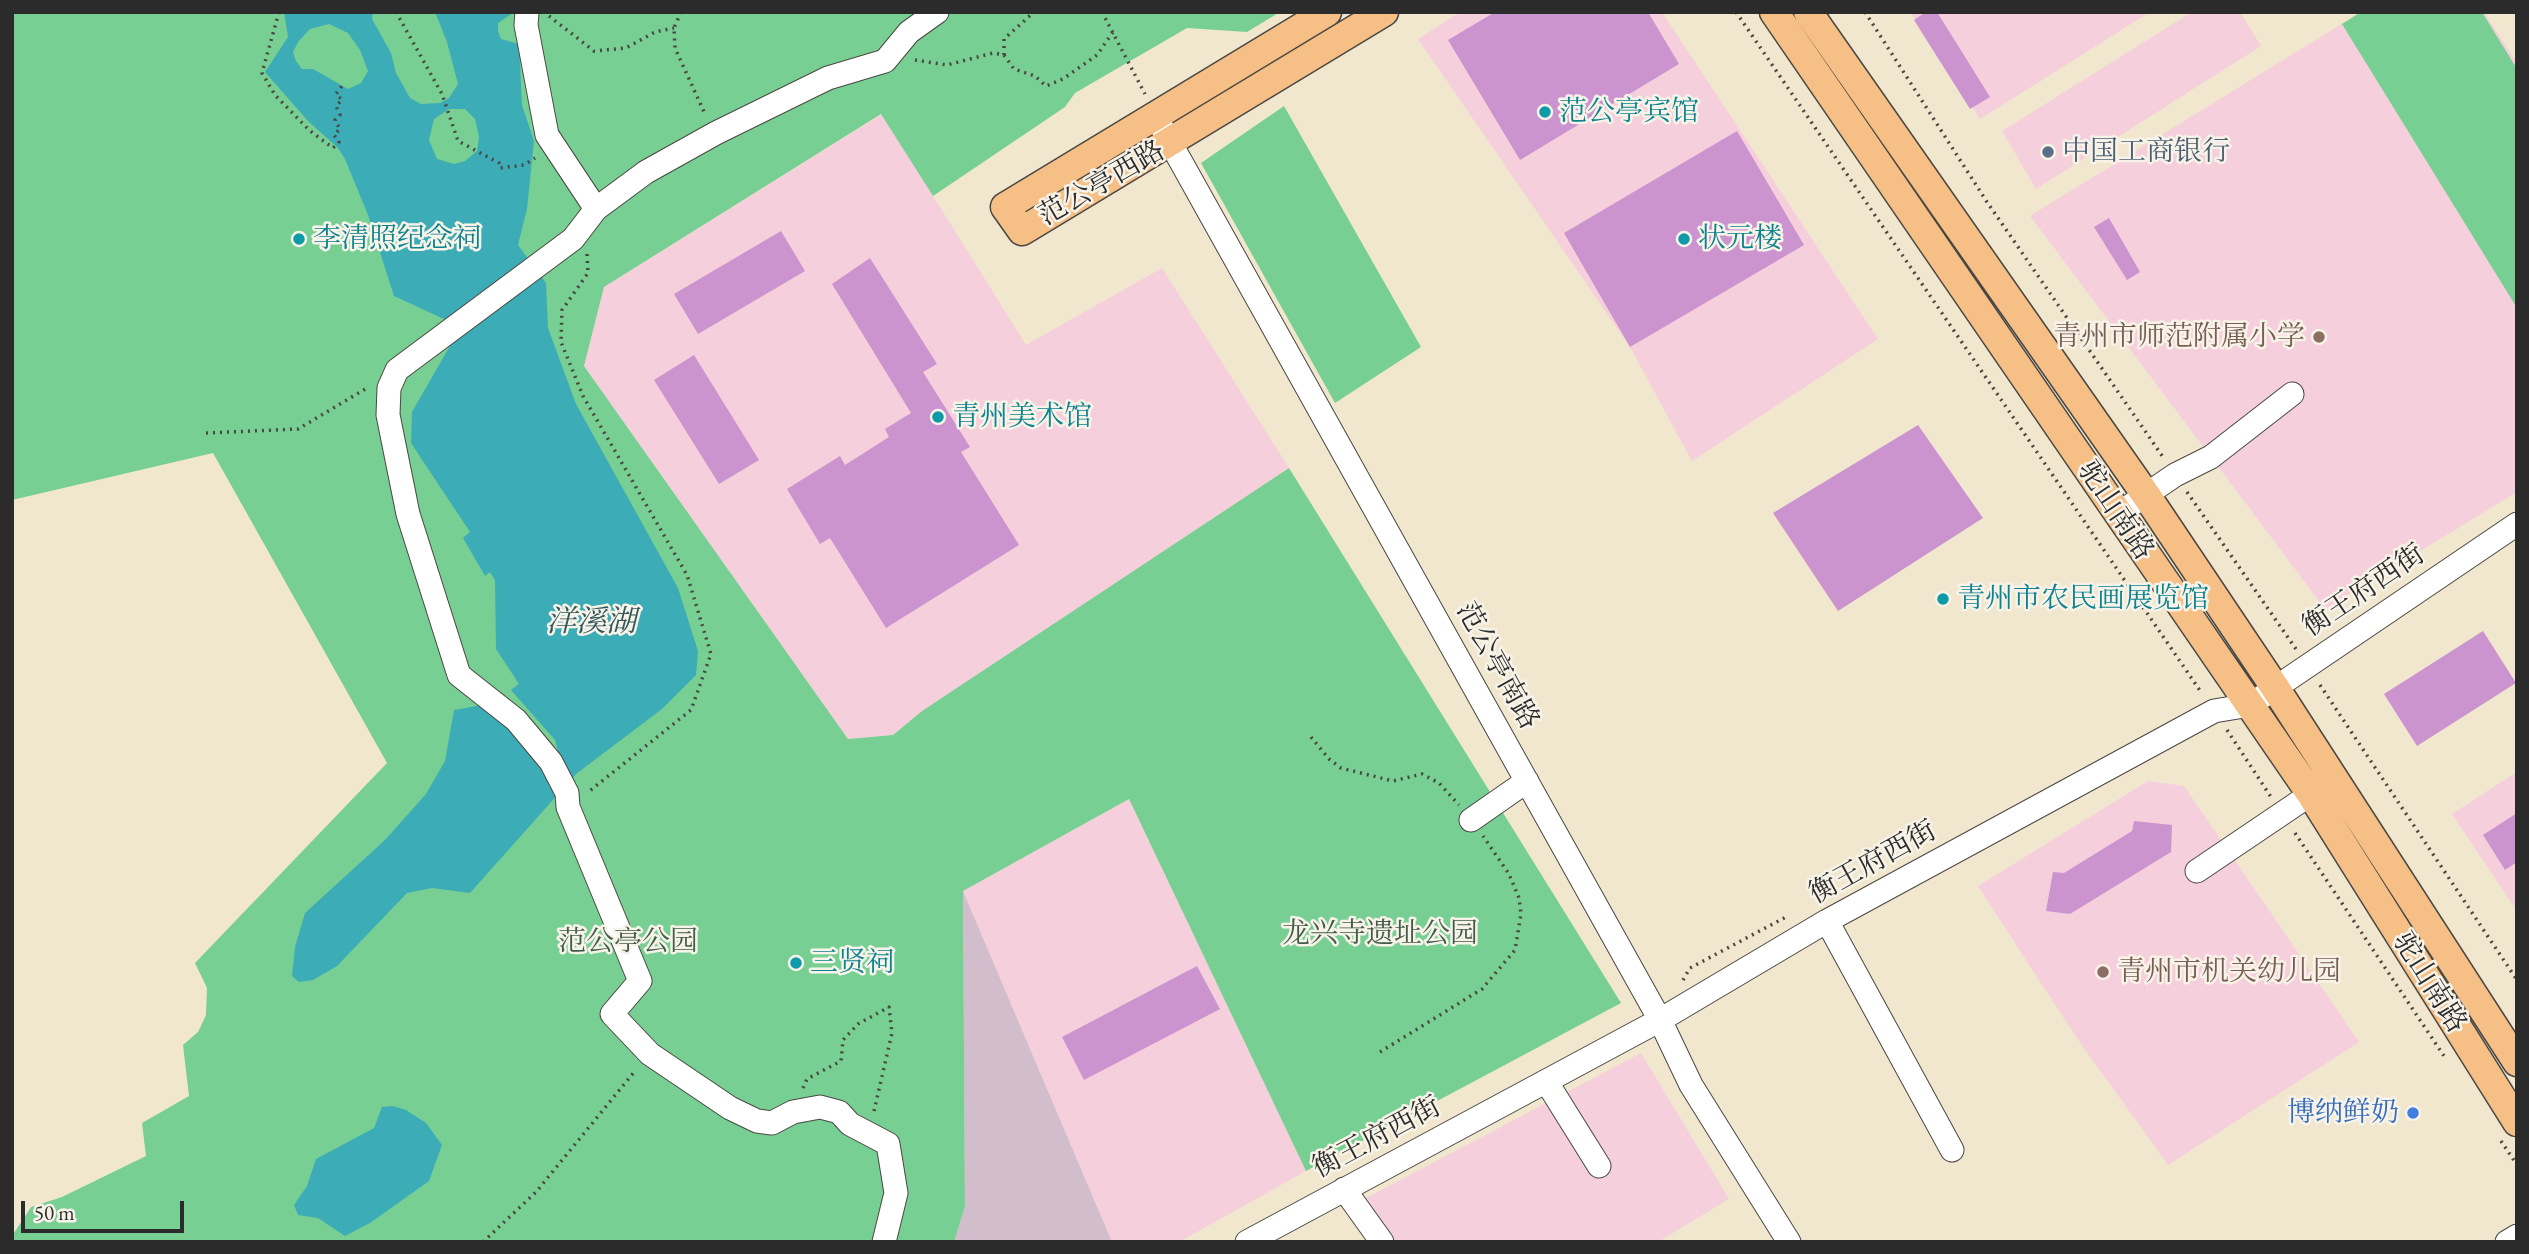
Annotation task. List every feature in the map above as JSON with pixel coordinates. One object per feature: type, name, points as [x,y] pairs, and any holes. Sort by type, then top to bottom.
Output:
[{"type":"main road","name":"范公亭西路","points":[[1327,12],[1005,207],[1022,231],[1171,144],[1384,12]]},
{"type":"main road","name":"驼山南路","points":[[1774,12],[2311,794],[2505,1127]]},
{"type":"main road","name":"驼山南路","points":[[1808,12],[2146,495],[2274,686],[2517,1062]]},
{"type":"street","points":[[527,12],[526,25],[547,135],[585,224]]},
{"type":"street","points":[[884,1242],[896,1193],[888,1144],[850,1125],[839,1112],[820,1107],[793,1112],[772,1123],[757,1121],[730,1108],[650,1054],[612,1014],[640,981],[551,762],[516,720],[458,675],[408,514],[393,445],[389,388],[397,370],[585,224],[646,172],[716,133],[828,78],[885,61],[909,32],[937,12]]},
{"type":"street","name":"范公亭南路","points":[[1156,117],[1660,1020],[1691,1085],[1789,1242]]},
{"type":"street","points":[[2118,514],[2175,475],[2211,457],[2292,394]]},
{"type":"street","name":"衡王府西街","points":[[1247,1242],[1660,1020],[1827,921],[2214,711],[2250,705],[2274,686],[2517,524]]},
{"type":"street","points":[[1471,820],[1527,781]]},
{"type":"street","points":[[2197,871],[2311,794]]},
{"type":"street","points":[[1827,921],[1952,1150]]},
{"type":"street","points":[[1546,1081],[1599,1166]]},
{"type":"street","points":[[1344,1189],[1382,1242]]},
{"type":"street","points":[[2507,1242],[2517,1236]]},
{"type":"path","points":[[279,12],[262,73],[275,95],[309,130],[333,148],[339,142],[334,135],[340,130],[335,120],[340,115],[336,106],[342,100],[336,94],[344,83]]},
{"type":"path","points":[[396,12],[411,34],[444,98],[458,141],[499,163],[500,168],[524,165],[540,154]]},
{"type":"path","points":[[545,12],[594,51],[619,50],[655,32],[674,28]]},
{"type":"path","points":[[681,12],[674,28],[675,48],[716,133]]},
{"type":"path","points":[[1034,12],[1004,39],[1004,55],[1014,69],[1035,76],[1046,86],[1063,79],[1097,55],[1113,32]]},
{"type":"path","points":[[1102,12],[1156,117]]},
{"type":"path","points":[[1736,12],[2214,711],[2449,1063]]},
{"type":"path","points":[[1865,12],[1995,213],[2307,665],[2517,980]]},
{"type":"path","points":[[885,61],[920,60],[947,65],[993,53],[1004,55]]},
{"type":"path","points":[[568,800],[691,710],[711,654],[687,575],[583,396],[561,342],[562,310],[588,273],[585,224]]},
{"type":"path","points":[[206,433],[298,429],[397,370]]},
{"type":"path","points":[[1311,737],[1329,759],[1351,772],[1393,781],[1422,774],[1439,783],[1471,820],[1509,874],[1518,898],[1521,914],[1515,950],[1482,989],[1380,1052]]},
{"type":"path","points":[[793,1112],[807,1079],[841,1061],[843,1040],[858,1024],[889,1007],[892,1033],[872,1119],[888,1144]]},
{"type":"path","points":[[483,1242],[536,1192],[650,1054]]},
{"type":"path","points":[[2505,1127],[2517,1165]]},
{"type":"shaded area","points":[[1460,12],[1662,12],[1878,339],[1692,461],[1630,347],[1418,39]]},
{"type":"shaded area","points":[[1910,12],[2150,12],[1980,119]]},
{"type":"shaded area","points":[[2192,12],[2240,12],[2261,46],[2036,189],[2002,131]]},
{"type":"shaded area","name":"青州市师范附属小学","points":[[2361,12],[2484,12],[2517,63],[2517,492],[2325,609],[2030,216]]},
{"type":"shaded area","name":"青州美术馆","points":[[882,114],[1026,345],[1162,268],[1289,468],[922,711],[893,735],[848,739],[584,366],[604,287]]},
{"type":"shaded area","points":[[2517,772],[2517,911],[2452,814]]},
{"type":"shaded area","points":[[2148,781],[2184,786],[2359,1042],[2168,1165],[2076,1037],[1978,886]]},
{"type":"shaded area","points":[[1129,799],[1306,1171],[1179,1242],[1112,1242],[963,891]]},
{"type":"shaded area","points":[[963,891],[1112,1242],[954,1242],[965,1207]]},
{"type":"shaded area","points":[[1641,1053],[1729,1199],[1658,1242],[1395,1242],[1366,1198]]},
{"type":"green space","name":"范公亭公园","points":[[12,12],[1280,12],[1247,32],[1187,28],[1075,93],[1065,107],[933,196],[881,114],[604,287],[584,366],[848,739],[893,735],[922,711],[1289,468],[1621,1003],[1306,1171],[1129,799],[963,891],[965,1207],[954,1242],[12,1242],[12,1236],[31,1207],[62,1197],[146,1156],[142,1123],[189,1096],[183,1045],[198,1032],[206,1015],[207,988],[195,963],[387,763],[213,453],[12,500]]},
{"type":"green space","points":[[2361,12],[2482,12],[2517,69],[2517,308],[2342,24]]},
{"type":"green space","points":[[1284,106],[1421,347],[1335,403],[1201,163]]},
{"type":"water","name":"洋溪湖","points":[[284,12],[373,12],[372,19],[391,53],[396,73],[410,98],[421,104],[440,103],[449,98],[458,84],[447,42],[435,12],[514,12],[498,23],[498,31],[501,39],[519,44],[522,105],[534,141],[527,209],[518,245],[546,283],[548,328],[576,404],[678,588],[698,651],[696,675],[662,709],[576,774],[470,893],[432,888],[407,893],[337,966],[313,980],[299,982],[292,976],[295,947],[305,913],[385,840],[426,794],[445,761],[454,710],[487,704],[561,762],[555,740],[511,690],[519,684],[496,649],[495,580],[490,572],[485,576],[463,538],[470,532],[411,443],[412,412],[455,337],[446,320],[394,296],[368,215],[345,159],[338,148],[308,121],[265,72],[288,37]],"holes":[[[329,24],[348,33],[360,50],[368,71],[361,83],[348,89],[313,69],[302,69],[293,52],[310,29]],[[449,109],[465,109],[475,119],[479,137],[477,151],[465,161],[454,164],[437,159],[429,140],[434,119]]]},
{"type":"water","points":[[393,1106],[406,1110],[426,1123],[442,1145],[429,1181],[370,1223],[345,1236],[318,1218],[298,1215],[294,1205],[307,1186],[316,1159],[374,1128],[382,1107]]},
{"type":"building","name":"范公亭宾馆","points":[[1495,12],[1648,12],[1679,64],[1520,160],[1448,40]]},
{"type":"building","points":[[1926,12],[1937,12],[1990,97],[1970,109],[1914,20]]},
{"type":"building","name":"状元楼","points":[[1737,131],[1804,245],[1630,347],[1564,233]]},
{"type":"building","points":[[2109,218],[2140,272],[2127,280],[2094,227]]},
{"type":"building","points":[[781,231],[805,271],[698,334],[674,294]]},
{"type":"building","points":[[870,258],[937,364],[923,372],[970,447],[961,452],[1019,545],[886,628],[830,538],[820,544],[787,489],[840,456],[845,465],[889,437],[885,429],[911,413],[832,284]]},
{"type":"building","points":[[694,355],[759,460],[719,484],[654,380]]},
{"type":"building","points":[[1918,425],[1983,518],[1838,611],[1773,513]]},
{"type":"building","points":[[2483,631],[2516,683],[2417,746],[2384,694]]},
{"type":"building","points":[[2517,813],[2517,862],[2505,870],[2483,835]]},
{"type":"building","points":[[2134,821],[2172,825],[2171,852],[2070,914],[2046,911],[2053,872],[2064,873],[2132,831]]},
{"type":"building","points":[[1197,966],[1220,1009],[1084,1080],[1062,1037]]},
{"type":"place","name":"范公亭宾馆","points":[[1545,112]]},
{"type":"place","name":"中国工商银行","points":[[2048,152]]},
{"type":"place","name":"李清照纪念祠","points":[[299,239]]},
{"type":"place","name":"状元楼","points":[[1684,239]]},
{"type":"place","name":"青州市师范附属小学","points":[[2319,337]]},
{"type":"place","name":"青州美术馆","points":[[938,417]]},
{"type":"place","name":"青州市农民画展览馆","points":[[1943,599]]},
{"type":"place","name":"三贤祠","points":[[796,963]]},
{"type":"place","name":"青州市机关幼儿园","points":[[2103,972]]},
{"type":"place","name":"博纳鲜奶","points":[[2413,1113]]},
{"type":"park label","name":"龙兴寺遗址公园","points":[[1380,934]]}]
